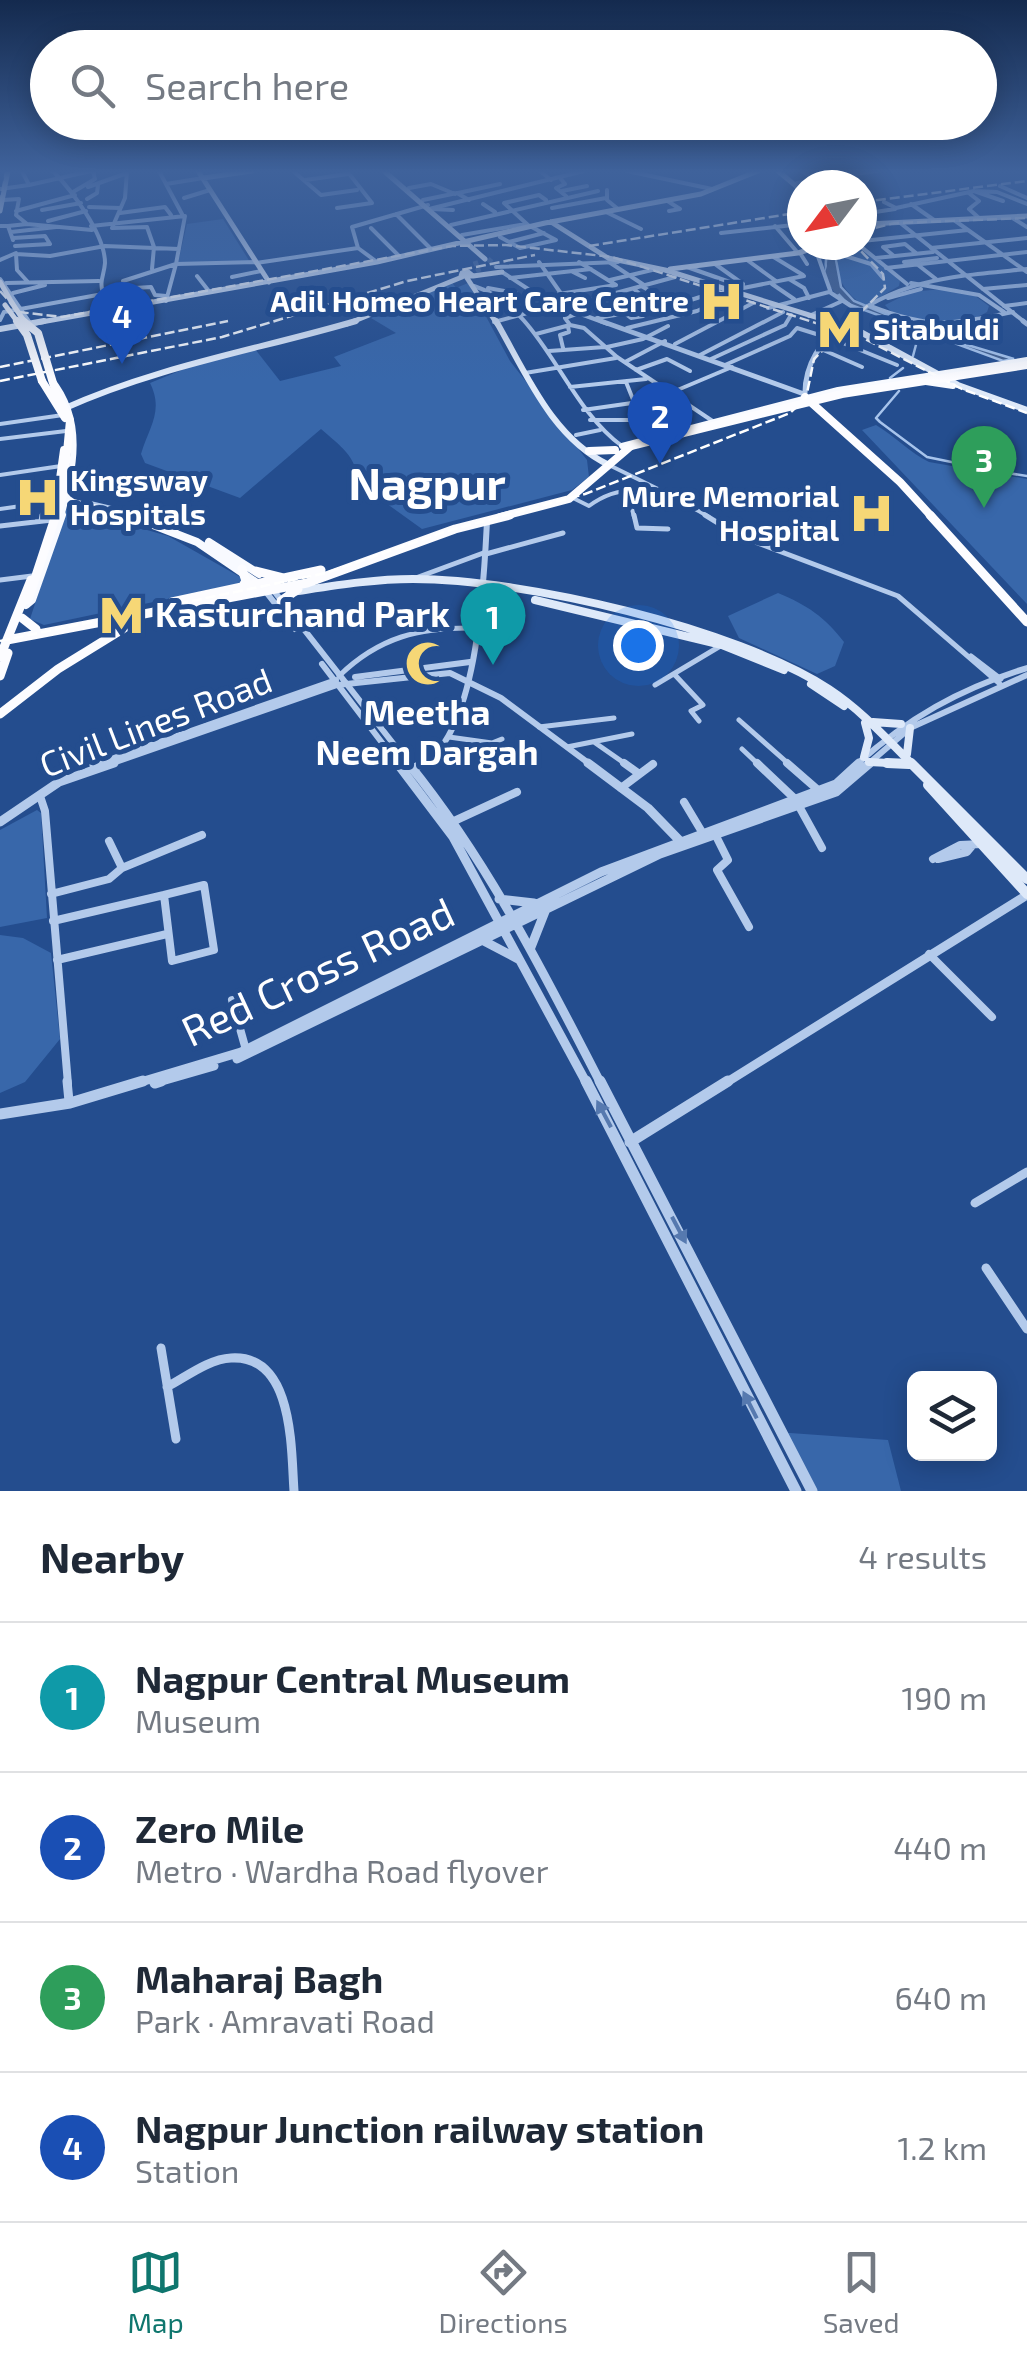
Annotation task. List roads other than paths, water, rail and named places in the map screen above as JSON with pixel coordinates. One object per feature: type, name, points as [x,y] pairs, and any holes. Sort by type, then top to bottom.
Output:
[{"type":"highway","points":[[0,676],[6,637],[27,602],[62,499],[70,420],[46,380],[38,333],[5,306],[2,281]]},
{"type":"highway","points":[[0,296],[27,335],[66,431],[62,499],[46,521],[18,619]]},
{"type":"highway","points":[[589,451],[626,447],[842,394],[1027,363]]},
{"type":"highway","points":[[811,398],[832,395]]},
{"type":"highway","points":[[811,398],[905,481],[1027,618]]},
{"type":"highway","points":[[0,714],[58,668],[143,613],[242,588],[267,588],[449,526],[560,498],[626,447]]},
{"type":"highway","points":[[6,637],[307,583],[487,521],[571,497],[605,463]]},
{"type":"highway","points":[[242,569],[246,581],[242,588]]},
{"type":"highway","points":[[256,571],[295,578]]},
{"type":"highway","points":[[282,601],[307,583]]},
{"type":"highway","points":[[18,619],[34,632]]},
{"type":"highway","points":[[2,654],[34,632]]},
{"type":"main road","points":[[242,241],[268,280]]},
{"type":"main road","points":[[467,241],[490,264]]},
{"type":"main road","points":[[467,241],[490,264]]},
{"type":"main road","points":[[166,298],[474,241]]},
{"type":"main road","points":[[478,248],[484,241]]},
{"type":"main road","points":[[579,241],[607,261],[658,270],[787,314],[842,326]]},
{"type":"main road","points":[[586,241],[624,262],[842,326],[953,386],[1027,411]]},
{"type":"main road","points":[[658,270],[787,254]]},
{"type":"main road","points":[[71,403],[206,355],[334,326],[472,278],[490,264]]},
{"type":"main road","points":[[60,409],[112,387],[211,356],[354,322],[433,288],[472,278]]},
{"type":"main road","points":[[472,278],[527,373],[575,436],[605,463]]},
{"type":"main road","points":[[0,330],[268,280]]},
{"type":"main road","points":[[626,447],[811,398],[934,374],[1027,363]]},
{"type":"main road","points":[[934,374],[953,386]]},
{"type":"main road","points":[[934,374],[1027,411]]},
{"type":"main road","points":[[46,380],[71,403],[74,444],[62,499]]},
{"type":"main road","points":[[626,447],[653,435],[715,423]]},
{"type":"main road","points":[[575,436],[605,463]]},
{"type":"main road","points":[[62,499],[180,529],[256,571],[267,588]]},
{"type":"main road","points":[[62,499],[181,534],[267,588]]},
{"type":"main road","points":[[292,592],[411,580],[482,585],[723,642],[796,675],[868,722],[1027,879]]},
{"type":"main road","points":[[0,714],[143,613]]},
{"type":"main road","points":[[868,722],[906,726],[908,761]]},
{"type":"main road","points":[[868,722],[867,760],[908,761]]},
{"type":"main road","points":[[961,815],[977,845],[1027,895]]},
{"type":"street","points":[[13,242],[21,241]]},
{"type":"street","points":[[0,242],[50,244],[48,241]]},
{"type":"street","points":[[95,241],[105,261],[100,281],[107,310]]},
{"type":"street","points":[[152,241],[152,288],[156,295],[166,298],[180,241]]},
{"type":"street","points":[[356,241],[358,248],[376,261]]},
{"type":"street","points":[[384,241],[399,256]]},
{"type":"street","points":[[419,241],[427,250]]},
{"type":"street","points":[[509,242],[515,241]]},
{"type":"street","points":[[509,242],[520,248],[556,241]]},
{"type":"street","points":[[877,243],[897,241]]},
{"type":"street","points":[[922,241],[1007,310]]},
{"type":"street","points":[[889,242],[913,250],[1000,241]]},
{"type":"street","points":[[13,242],[17,270],[26,280]]},
{"type":"street","points":[[889,242],[883,247],[894,256]]},
{"type":"street","points":[[985,242],[1026,270]]},
{"type":"street","points":[[0,260],[16,254],[50,256],[97,246],[179,249]]},
{"type":"street","points":[[123,281],[176,264],[256,263],[358,248]]},
{"type":"street","points":[[877,258],[931,248]]},
{"type":"street","points":[[877,251],[886,250]]},
{"type":"street","points":[[886,268],[1027,252]]},
{"type":"street","points":[[905,255],[936,279]]},
{"type":"street","points":[[596,318],[620,311],[676,305],[804,276],[772,256]]},
{"type":"street","points":[[747,260],[796,300]]},
{"type":"street","points":[[819,260],[824,286],[840,302],[987,341]]},
{"type":"street","points":[[858,260],[871,264],[883,278]]},
{"type":"street","points":[[876,260],[909,284],[979,295],[1026,321]]},
{"type":"street","points":[[490,264],[607,261],[662,300],[690,313]]},
{"type":"street","points":[[886,268],[948,261]]},
{"type":"street","points":[[539,262],[564,306]]},
{"type":"street","points":[[579,262],[625,291]]},
{"type":"street","points":[[490,264],[564,306],[675,344],[811,398]]},
{"type":"street","points":[[716,264],[747,288]]},
{"type":"street","points":[[687,267],[747,288]]},
{"type":"street","points":[[510,278],[591,269]]},
{"type":"street","points":[[232,277],[261,270]]},
{"type":"street","points":[[609,280],[658,270]]},
{"type":"street","points":[[811,398],[813,359],[842,326],[863,310],[909,284],[1026,270]]},
{"type":"street","points":[[572,271],[586,278]]},
{"type":"street","points":[[197,276],[208,290]]},
{"type":"street","points":[[496,321],[676,277]]},
{"type":"street","points":[[472,278],[516,293]]},
{"type":"street","points":[[472,278],[536,334],[586,414],[626,447]]},
{"type":"street","points":[[789,279],[804,288],[809,298]]},
{"type":"street","points":[[2,281],[100,281]]},
{"type":"street","points":[[2,281],[14,293],[30,323]]},
{"type":"street","points":[[14,293],[44,285]]},
{"type":"street","points":[[559,294],[616,285]]},
{"type":"street","points":[[983,289],[1027,285]]},
{"type":"street","points":[[0,320],[5,306],[23,309],[103,292],[152,288]]},
{"type":"street","points":[[884,299],[927,288]]},
{"type":"street","points":[[612,308],[648,301],[633,289]]},
{"type":"street","points":[[589,290],[631,318],[643,316]]},
{"type":"street","points":[[627,328],[690,313],[717,301],[725,292]]},
{"type":"street","points":[[770,306],[829,292]]},
{"type":"street","points":[[707,296],[717,301]]},
{"type":"street","points":[[884,299],[886,312]]},
{"type":"street","points":[[653,302],[662,300]]},
{"type":"street","points":[[808,316],[840,302]]},
{"type":"street","points":[[675,344],[753,303]]},
{"type":"street","points":[[941,326],[1027,303]]},
{"type":"street","points":[[563,348],[560,335],[569,332],[564,318],[580,312]]},
{"type":"street","points":[[705,357],[787,314]]},
{"type":"street","points":[[682,366],[785,325],[787,314]]},
{"type":"street","points":[[536,334],[569,326],[584,328],[617,358],[715,423]]},
{"type":"street","points":[[549,352],[607,347],[649,336],[668,326]]},
{"type":"street","points":[[586,414],[602,406],[671,395],[790,336],[797,328],[898,365]]},
{"type":"street","points":[[811,398],[807,360],[831,338]]},
{"type":"street","points":[[624,362],[665,341]]},
{"type":"street","points":[[650,349],[690,371]]},
{"type":"street","points":[[821,349],[862,367]]},
{"type":"street","points":[[527,373],[617,358]]},
{"type":"street","points":[[634,370],[669,359]]},
{"type":"street","points":[[570,387],[646,378]]},
{"type":"street","points":[[576,415],[640,420],[648,416],[634,402],[626,382]]},
{"type":"street","points":[[648,393],[660,388]]},
{"type":"street","points":[[590,400],[602,406]]},
{"type":"street","points":[[0,424],[60,409]]},
{"type":"street","points":[[640,420],[653,435]]},
{"type":"street","points":[[575,436],[616,426]]},
{"type":"street","points":[[0,439],[66,431]]},
{"type":"street","points":[[605,463],[738,536],[898,596],[999,680]]},
{"type":"street","points":[[0,475],[61,466]]},
{"type":"street","points":[[571,497],[589,506],[602,497],[659,490]]},
{"type":"street","points":[[628,493],[637,528],[668,529]]},
{"type":"street","points":[[0,509],[20,506]]},
{"type":"street","points":[[0,526],[46,521]]},
{"type":"street","points":[[414,768],[436,756],[449,737],[470,662],[487,521]]},
{"type":"street","points":[[411,580],[486,553],[544,542],[562,533]]},
{"type":"street","points":[[0,580],[32,576]]},
{"type":"street","points":[[267,588],[282,601],[339,680],[414,768],[499,898],[526,965],[627,1144],[812,1491]]},
{"type":"street","points":[[267,588],[425,794],[486,896],[531,948],[796,1491]]},
{"type":"street","points":[[339,680],[364,649],[408,632],[424,626],[475,628]]},
{"type":"street","points":[[655,685],[723,642]]},
{"type":"street","points":[[0,820],[56,778],[339,680],[470,662]]},
{"type":"street","name":"Red Cross Road","points":[[0,1116],[70,1103],[246,1050],[507,923],[696,837],[836,792],[886,739],[906,726],[999,680],[1027,671]]},
{"type":"street","points":[[339,680],[450,672],[465,676],[728,861],[718,872],[749,927]]},
{"type":"street","points":[[676,675],[703,705],[691,711],[699,722]]},
{"type":"street","name":"Civil Lines Road","points":[[0,820],[59,782],[339,680]]},
{"type":"street","points":[[540,726],[614,718]]},
{"type":"street","points":[[740,720],[819,791]]},
{"type":"street","points":[[567,747],[632,734]]},
{"type":"street","points":[[449,737],[492,743],[502,739]]},
{"type":"street","points":[[594,742],[638,773]]},
{"type":"street","points":[[742,749],[796,803],[822,848]]},
{"type":"street","name":"Red Cross Road","points":[[796,803],[836,784],[867,760]]},
{"type":"street","points":[[621,788],[653,764]]},
{"type":"street","points":[[452,822],[517,792]]},
{"type":"street","points":[[39,794],[45,811],[70,1103]]},
{"type":"street","points":[[684,802],[696,837]]},
{"type":"street","points":[[51,894],[108,879],[122,868],[202,835]]},
{"type":"street","points":[[109,841],[122,868]]},
{"type":"street","points":[[53,921],[204,884],[214,950],[172,961],[164,894]]},
{"type":"street","points":[[627,1144],[1027,895]]},
{"type":"street","points":[[486,896],[489,916],[479,938],[504,948],[526,965]]},
{"type":"street","name":"Red Cross Road","points":[[499,898],[543,906]]},
{"type":"street","points":[[531,948],[543,906]]},
{"type":"street","points":[[57,960],[168,934]]},
{"type":"street","points":[[929,954],[992,1017]]},
{"type":"street","points":[[0,1116],[70,1107],[247,1056],[375,989]]},
{"type":"street","points":[[232,1000],[246,1050]]},
{"type":"street","points":[[975,1204],[1027,1172]]},
{"type":"street","points":[[986,1268],[1027,1328]]},
{"type":"street","points":[[161,1348],[176,1439]]},
{"type":"street","points":[[167,1387],[227,1358],[240,1358],[267,1372],[279,1386],[288,1422],[294,1491]]},
{"type":"waterway","points":[[832,260],[827,275],[837,292]]},
{"type":"waterway","points":[[912,328],[917,341],[913,356]]},
{"type":"waterway","points":[[890,378],[903,368]]},
{"type":"waterway","points":[[899,391],[876,418],[927,457],[966,465]]},
{"type":"waterway","points":[[981,469],[1027,476]]},
{"type":"tunnel","points":[[488,259],[495,265]]},
{"type":"tunnel","points":[[475,261],[479,272]]},
{"type":"railway","points":[[589,246],[623,241]]},
{"type":"railway","points":[[0,291],[19,312],[62,317],[452,246],[506,245],[612,257],[842,331]]},
{"type":"railway","points":[[0,381],[222,337],[407,281],[535,255]]},
{"type":"railway","points":[[842,331],[885,288],[883,274],[869,260]]},
{"type":"railway","points":[[0,367],[228,321]]},
{"type":"railway","points":[[0,641],[326,573],[447,531],[585,494],[790,413],[806,398],[814,359],[842,331]]},
{"type":"railway","points":[[842,331],[865,339],[962,389],[1027,413]]},
{"type":"place","name":"Adil Homeo Heart Care Centre","points":[[722,302]]},
{"type":"place","name":"Sitabuldi","points":[[840,330]]},
{"type":"place","name":"Nagpur Junction railway station","points":[[122,364]]},
{"type":"place","name":"Zero Mile","points":[[660,464]]},
{"type":"place","name":"Kingsway Hospitals","points":[[37,498]]},
{"type":"place","name":"Maharaj Bagh","points":[[984,508]]},
{"type":"place","name":"Mure Memorial Hospital","points":[[872,514]]},
{"type":"place","name":"Kasturchand Park","points":[[122,615]]},
{"type":"place","name":"Meetha Neem Dargah","points":[[427,663]]},
{"type":"place","name":"Nagpur Central Museum","points":[[493,665]]},
{"type":"district","name":"Nagpur","points":[[427,484]]}]
